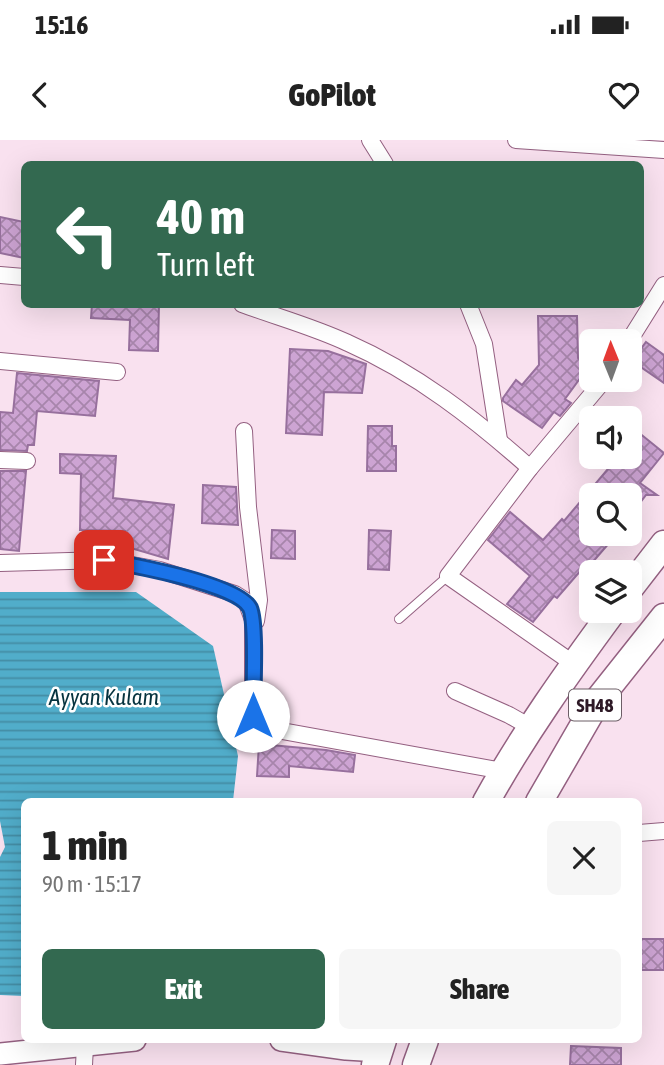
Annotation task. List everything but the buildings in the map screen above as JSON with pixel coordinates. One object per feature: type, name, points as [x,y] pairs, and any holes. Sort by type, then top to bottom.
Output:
[{"type":"main road","points":[[642,572],[664,544]]},
{"type":"main road","name":"SH48","points":[[541,798],[598,700],[664,617]]},
{"type":"main road","name":"SH48","points":[[488,798],[503,771],[604,623]]},
{"type":"main road","points":[[416,1065],[424,1043]]},
{"type":"street","points":[[370,140],[383,161]]},
{"type":"street","points":[[516,140],[664,150]]},
{"type":"street","points":[[0,275],[21,277]]},
{"type":"street","points":[[636,329],[664,285]]},
{"type":"street","points":[[253,308],[348,343],[425,384],[499,440],[530,468]]},
{"type":"street","points":[[469,308],[484,344],[499,440]]},
{"type":"street","points":[[0,361],[117,372]]},
{"type":"street","points":[[574,664],[448,576],[530,468],[594,392]]},
{"type":"street","points":[[244,431],[248,507],[259,600],[253,629]]},
{"type":"street","points":[[0,460],[27,461]]},
{"type":"street","points":[[0,563],[104,560],[160,570],[235,594],[246,601],[251,611],[253,716],[260,727],[503,771]]},
{"type":"street","points":[[455,691],[532,728]]},
{"type":"street","points":[[642,833],[664,831]]},
{"type":"street","points":[[0,1054],[85,1056],[126,1043]]},
{"type":"street","points":[[303,1043],[379,1052]]},
{"type":"lane","points":[[399,619],[448,576]]},
{"type":"water","name":"Ayyan Kulam","points":[[0,592],[136,592],[213,646],[238,756],[233,798],[21,798],[21,996],[0,995],[0,857],[5,847],[0,821]]},
{"type":"route","points":[[104,560],[160,570],[235,594],[246,601],[253,620],[253,716]]}]
